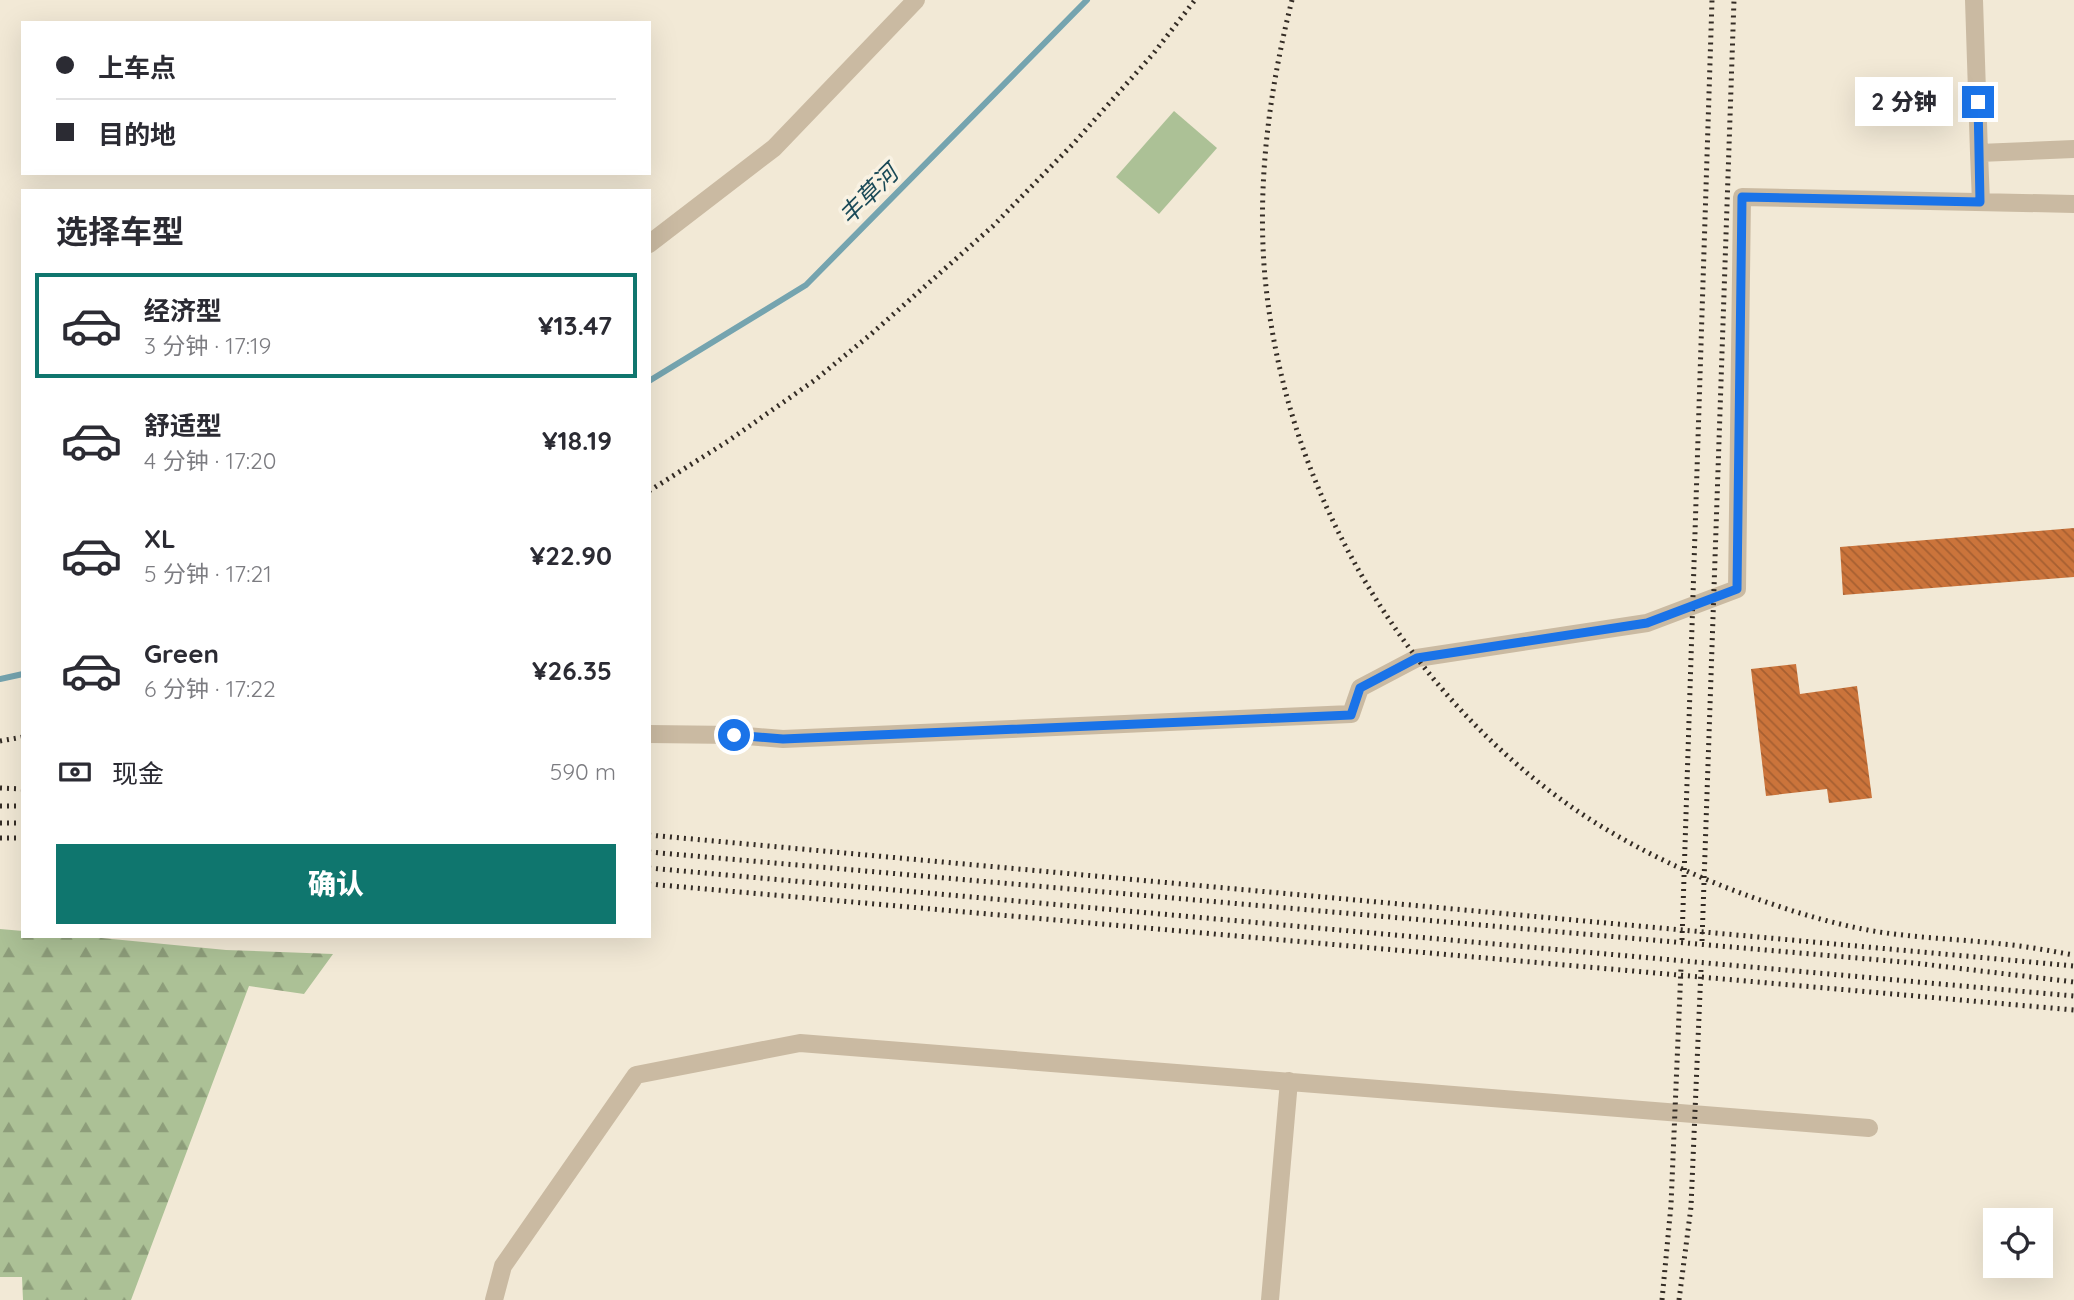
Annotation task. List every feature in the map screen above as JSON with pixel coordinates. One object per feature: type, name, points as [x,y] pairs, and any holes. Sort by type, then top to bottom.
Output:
[{"type":"street","points":[[651,242],[774,148],[916,0]]},
{"type":"street","points":[[1974,0],[1980,202]]},
{"type":"street","points":[[1979,153],[2074,149]]},
{"type":"street","points":[[651,734],[734,735],[783,739],[1351,715],[1360,688],[1417,658],[1647,623],[1737,589],[1742,197],[2074,204]]},
{"type":"street","points":[[494,1300],[503,1266],[636,1075],[800,1043],[1869,1128]]},
{"type":"street","points":[[1270,1300],[1289,1081]]},
{"type":"green space","points":[[1174,111],[1217,148],[1159,214],[1116,177]]},
{"type":"green space","points":[[0,929],[21,931],[21,938],[102,938],[226,950],[333,954],[304,994],[249,986],[131,1300],[23,1300],[22,1277],[0,1277]]},
{"type":"building","points":[[2074,528],[2074,577],[1843,595],[1840,547]]},
{"type":"building","points":[[1796,664],[1800,694],[1857,686],[1872,798],[1829,803],[1827,789],[1766,796],[1751,669]]},
{"type":"waterway","name":"丰草河","points":[[651,380],[806,285],[1087,0]]},
{"type":"waterway","name":"丰草河","points":[[0,679],[21,674]]},
{"type":"railway","points":[[651,490],[728,441],[815,380],[993,226],[1074,143],[1153,54],[1195,0]]},
{"type":"railway","points":[[1292,0],[1272,98],[1264,165],[1264,265],[1275,344],[1294,423],[1323,498],[1359,571],[1403,639],[1453,702],[1510,758],[1573,808],[1620,838],[1722,886],[1799,913],[1861,929],[2011,945],[2074,955]]},
{"type":"railway","points":[[1682,940],[1712,0]]},
{"type":"railway","points":[[1702,941],[1734,0]]},
{"type":"railway","points":[[0,741],[21,737]]},
{"type":"railway","points":[[0,788],[21,789]]},
{"type":"railway","points":[[0,806],[21,806]]},
{"type":"railway","points":[[0,823],[21,823]]},
{"type":"railway","points":[[651,835],[2074,966]]},
{"type":"railway","points":[[0,838],[21,838]]},
{"type":"railway","points":[[651,852],[1914,963],[2074,982]]},
{"type":"railway","points":[[651,868],[2074,996]]},
{"type":"railway","points":[[651,884],[2074,1010]]},
{"type":"railway","points":[[1662,1300],[1671,1205],[1681,968]]},
{"type":"railway","points":[[1679,1300],[1691,1207],[1701,969]]},
{"type":"route","points":[[734,735],[783,739],[1351,715],[1360,688],[1417,658],[1647,623],[1737,589],[1742,197],[1980,202],[1978,102]]}]
